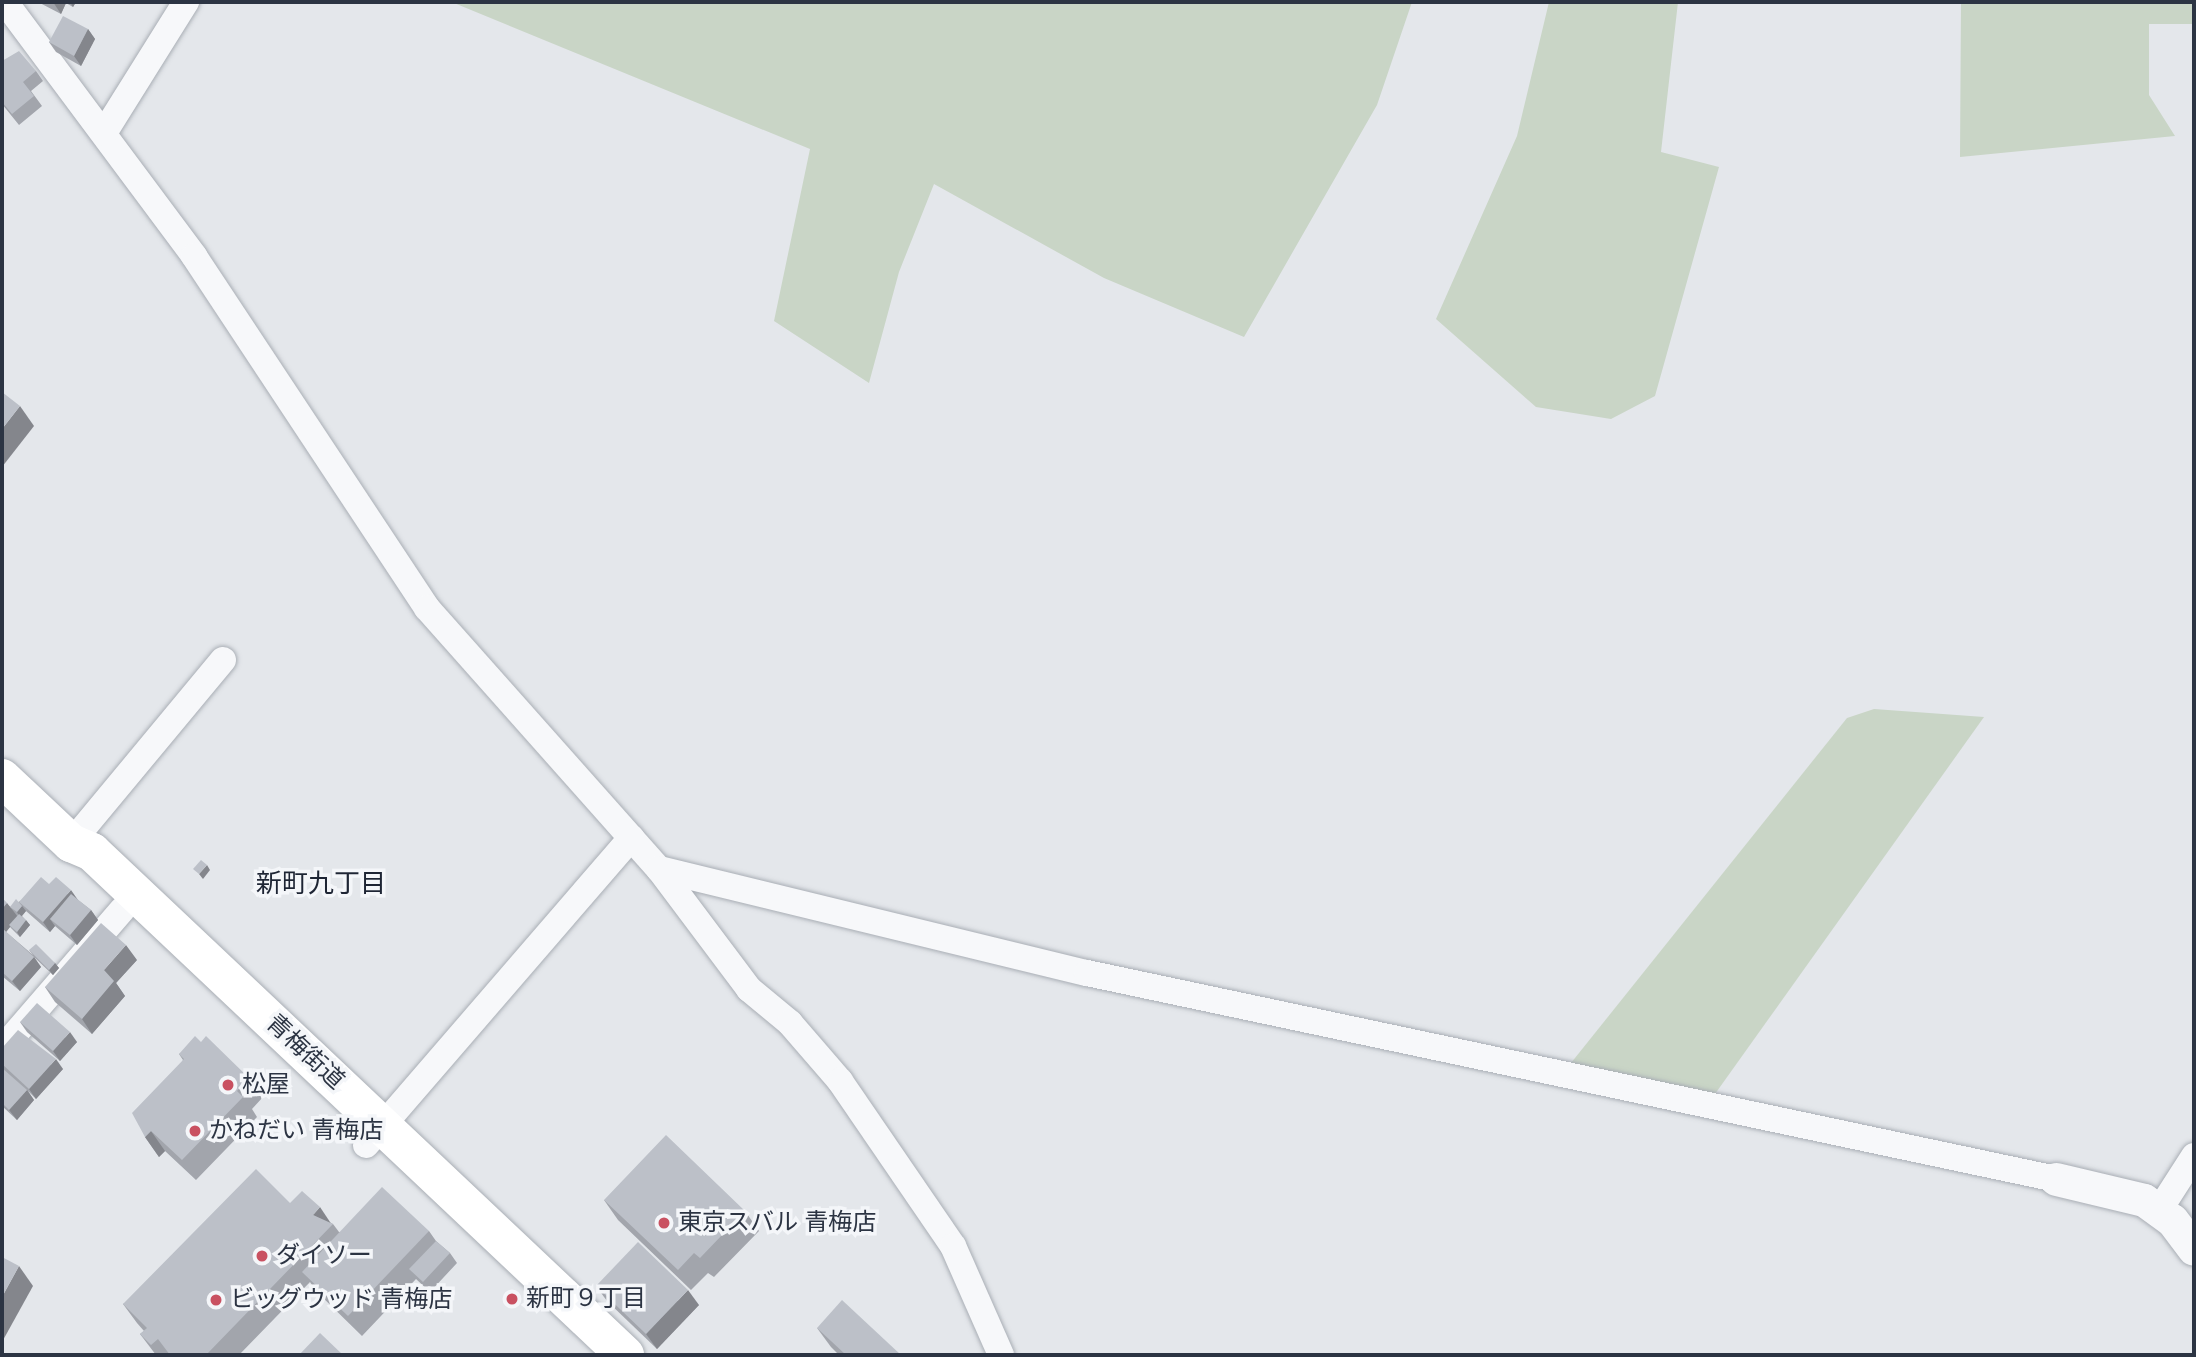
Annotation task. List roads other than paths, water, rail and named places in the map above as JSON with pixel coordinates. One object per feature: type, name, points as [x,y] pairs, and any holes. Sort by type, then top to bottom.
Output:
[{"type":"main road","name":"青梅街道","points":[[2,778],[71,843],[92,852],[590,1355]]},
{"type":"main road","name":"青梅街道","points":[[71,843],[77,867],[122,910],[625,1355]]},
{"type":"street","points":[[5,2],[194,256],[427,608],[659,869],[748,989],[790,1023],[854,1101],[953,1246],[1001,1355]]},
{"type":"street","points":[[104,133],[186,2]]},
{"type":"street","points":[[71,843],[223,660]]},
{"type":"street","points":[[375,1136],[631,838]]},
{"type":"street","points":[[659,869],[1087,973],[2056,1179],[2160,1209],[2194,1249]]},
{"type":"street","points":[[2,1049],[122,910]]},
{"type":"street","points":[[2160,1209],[2194,1156]]},
{"type":"place","name":"松屋","points":[[228,1085]]},
{"type":"place","name":"かねだい 青梅店","points":[[195,1131]]},
{"type":"place","name":"東京スバル 青梅店","points":[[664,1223]]},
{"type":"place","name":"ダイソー","points":[[262,1256]]},
{"type":"place","name":"新町９丁目","points":[[512,1299]]},
{"type":"place","name":"ビッグウッド 青梅店","points":[[216,1300]]},
{"type":"district","name":"新町九丁目","points":[[321,884]]}]
